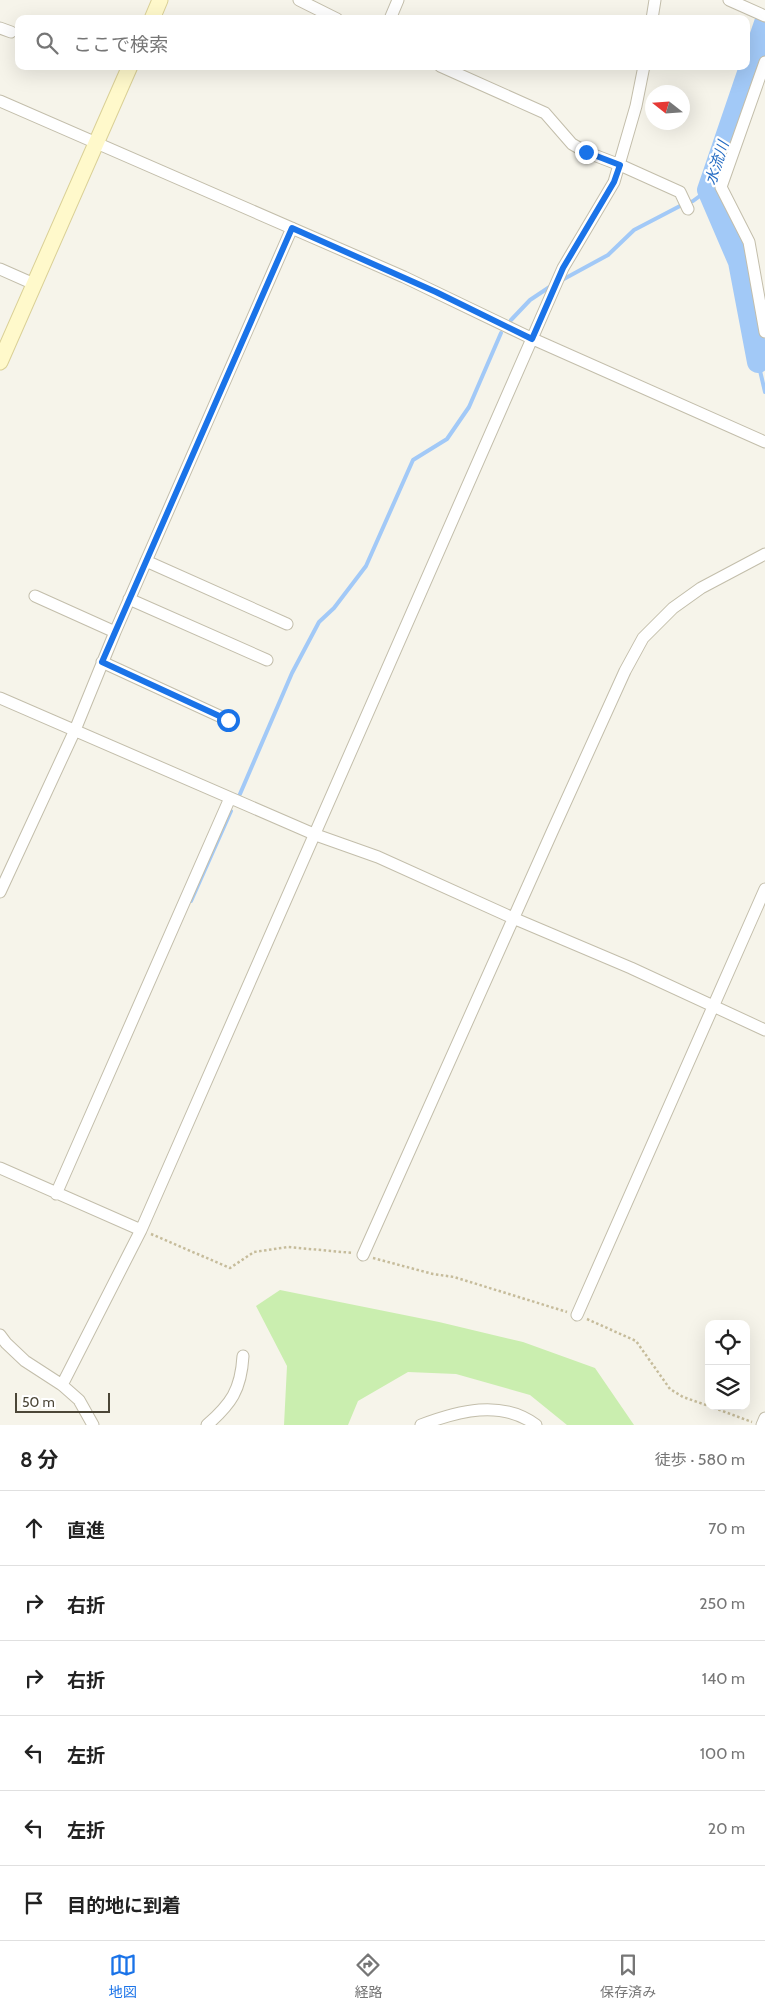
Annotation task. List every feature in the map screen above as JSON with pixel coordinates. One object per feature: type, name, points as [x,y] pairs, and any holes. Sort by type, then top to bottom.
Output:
[{"type":"street","points":[[154,15],[160,0]]},
{"type":"street","points":[[299,0],[329,15]]},
{"type":"street","points":[[392,15],[398,0]]},
{"type":"street","points":[[653,15],[655,0]]},
{"type":"street","points":[[729,0],[763,15]]},
{"type":"street","points":[[0,28],[12,32]]},
{"type":"street","points":[[765,62],[721,187],[749,242],[765,332]]},
{"type":"street","points":[[0,362],[128,70]]},
{"type":"street","points":[[449,70],[545,113],[572,144],[586,152],[680,192],[688,208]]},
{"type":"street","points":[[62,1385],[141,1230],[316,835],[563,268],[614,182],[636,106],[643,70]]},
{"type":"street","points":[[0,101],[436,292],[532,339],[765,442]]},
{"type":"street","points":[[0,892],[74,730],[129,599],[292,228]]},
{"type":"street","points":[[0,269],[34,284]]},
{"type":"street","points":[[363,1255],[513,918],[626,671],[643,638],[672,608],[702,588],[765,554]]},
{"type":"street","points":[[146,561],[287,624]]},
{"type":"street","points":[[35,596],[115,632]]},
{"type":"street","points":[[129,599],[267,660]]},
{"type":"street","points":[[102,662],[228,720]]},
{"type":"street","points":[[0,698],[316,835],[378,857],[765,1030]]},
{"type":"street","points":[[56,1194],[230,798]]},
{"type":"street","points":[[577,1314],[765,889]]},
{"type":"street","points":[[0,1168],[141,1230]]},
{"type":"street","points":[[0,1334],[6,1343],[25,1362],[62,1385],[80,1400],[93,1425]]},
{"type":"street","points":[[207,1425],[225,1409],[236,1391],[242,1372],[243,1356]]},
{"type":"street","points":[[421,1425],[448,1415],[500,1409],[514,1413],[536,1425]]},
{"type":"street","points":[[758,1424],[765,1418]]},
{"type":"path","points":[[141,1230],[230,1268],[254,1252],[288,1247],[363,1255],[432,1274],[454,1277],[577,1314],[636,1341],[670,1389],[683,1397],[705,1405]]},
{"type":"path","points":[[720,1410],[758,1424]]},
{"type":"green space","points":[[280,1290],[439,1322],[523,1342],[595,1368],[634,1425],[567,1425],[530,1395],[456,1374],[408,1372],[358,1401],[348,1425],[284,1425],[287,1366],[256,1306]]},
{"type":"waterway","name":"水流川","points":[[750,67],[765,23]]},
{"type":"waterway","name":"水流川","points":[[749,70],[708,190],[739,262],[758,362]]},
{"type":"waterway","points":[[562,280],[608,255],[634,230],[693,201],[708,190]]},
{"type":"waterway","points":[[511,320],[530,300],[551,286]]},
{"type":"waterway","points":[[240,794],[292,673],[319,622],[334,608],[366,566],[413,460],[447,439],[469,407],[501,333]]},
{"type":"waterway","points":[[758,362],[765,392]]},
{"type":"waterway","points":[[191,901],[231,811]]},
{"type":"route","points":[[228,720],[102,662],[292,228],[404,277],[532,339],[563,268],[614,182],[620,165],[586,152]]}]
